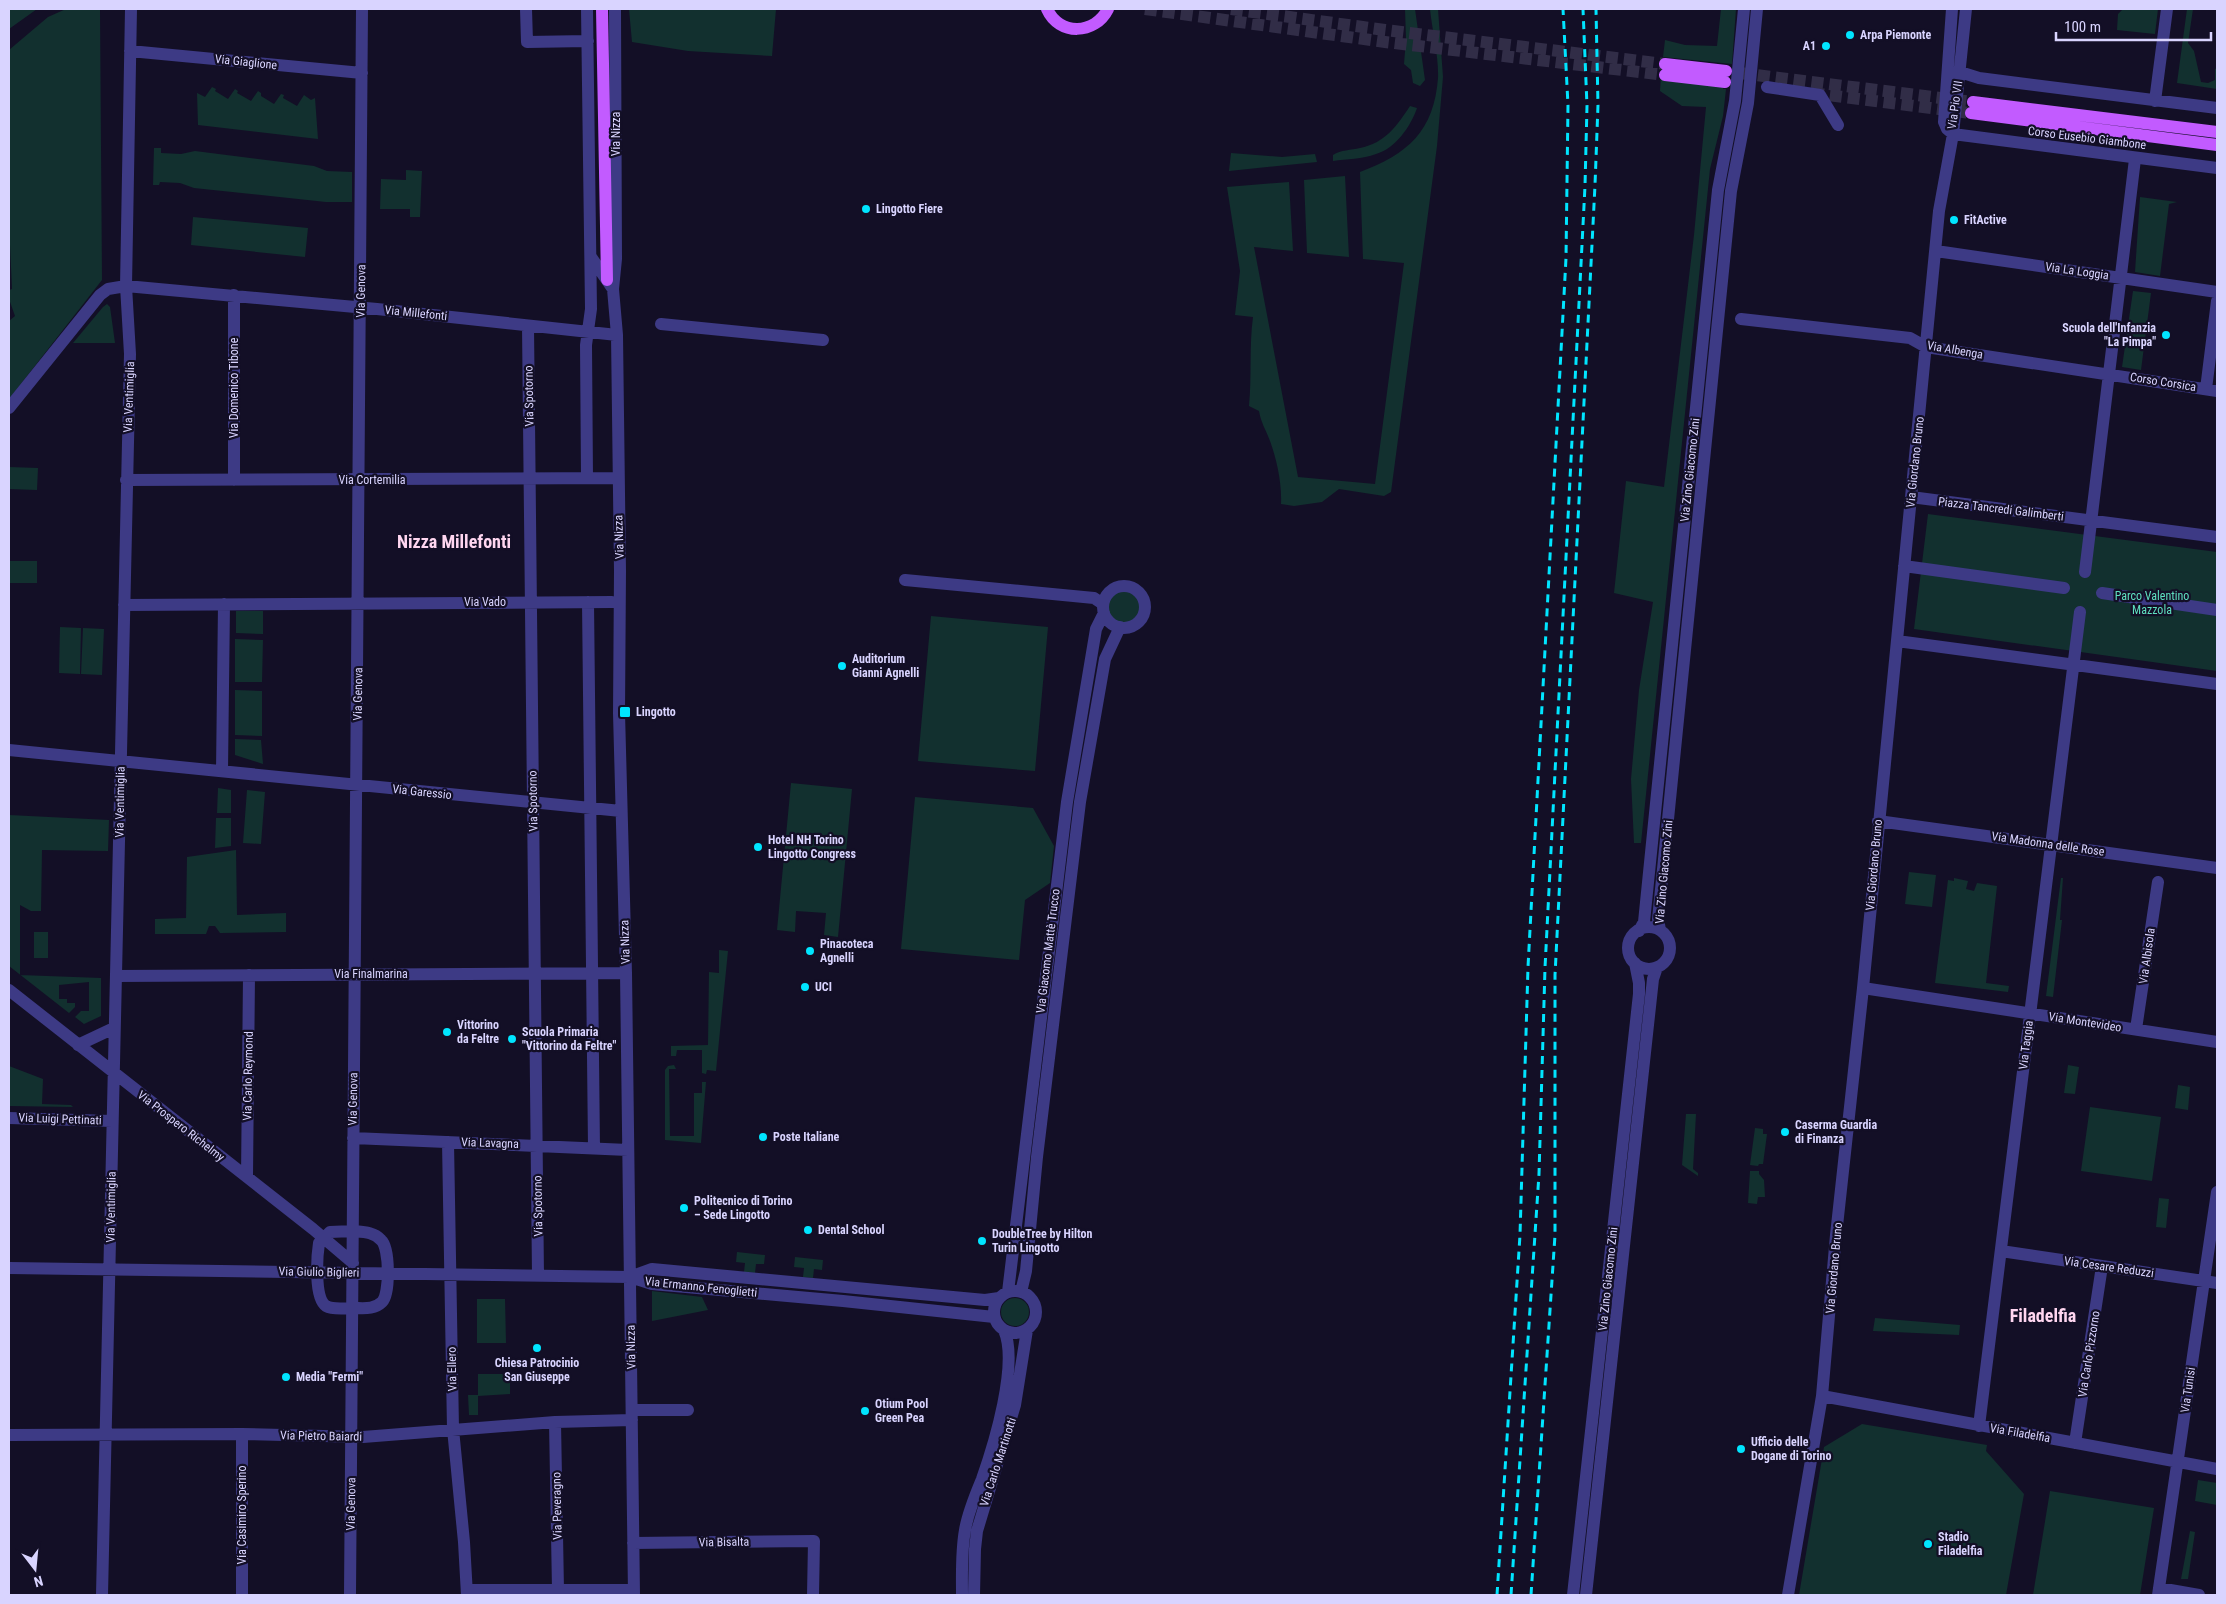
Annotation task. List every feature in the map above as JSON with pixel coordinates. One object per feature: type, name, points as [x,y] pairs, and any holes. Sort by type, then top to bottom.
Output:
[{"type":"main road","points":[[602,9],[610,285]]},
{"type":"main road","points":[[1047,9],[1056,21],[1072,29],[1082,29],[1096,24],[1108,9]]},
{"type":"main road","points":[[1665,69],[1726,76]]},
{"type":"main road","name":"Corso Eusebio Giambone","points":[[2217,132],[1972,108],[2217,145]]},
{"type":"street","name":"Via Ventimiglia","points":[[102,1595],[130,354],[126,286],[131,9]]},
{"type":"street","name":"Via Genova","points":[[350,1595],[362,9]]},
{"type":"street","points":[[526,9],[527,42],[588,42]]},
{"type":"street","points":[[587,9],[591,257],[591,309],[586,345],[587,478]]},
{"type":"street","name":"Via Nizza","points":[[615,9],[616,259],[610,285],[617,335],[621,811],[626,973],[634,1592]]},
{"type":"street","name":"Via Zino Giacomo Zini","points":[[1638,931],[1644,922],[1718,190],[1735,101],[1744,9]]},
{"type":"street","name":"Via Zino Giacomo Zini","points":[[1660,930],[1658,919],[1729,211],[1748,103],[1758,9]]},
{"type":"street","name":"Via Pio VII","points":[[1952,9],[1944,122],[1947,129],[1953,134]]},
{"type":"street","name":"Via Pio VII","points":[[1953,134],[1966,9]]},
{"type":"street","points":[[2155,100],[2167,9]]},
{"type":"street","name":"Via Giaglione","points":[[130,51],[362,74]]},
{"type":"street","points":[[1960,72],[1979,78],[2217,108]]},
{"type":"street","points":[[1767,87],[1820,95],[1838,125]]},
{"type":"street","name":"Corso Eusebio Giambone","points":[[1953,134],[2217,168]]},
{"type":"street","name":"Via Giordano Bruno","points":[[1788,1595],[1822,1396],[1836,1235],[1863,988],[1939,210],[1953,134]]},
{"type":"street","points":[[2085,572],[2135,158]]},
{"type":"street","name":"Via La Loggia","points":[[1936,250],[2217,292]]},
{"type":"street","name":"Via Nizza","points":[[591,257],[610,285]]},
{"type":"street","name":"Via Millefonti","points":[[9,408],[108,289],[126,286],[360,307],[617,335]]},
{"type":"street","name":"Via Domenico Tibone","points":[[234,295],[234,480]]},
{"type":"street","points":[[2212,390],[2217,301]]},
{"type":"street","name":"Via Albenga","points":[[1741,319],[1910,338],[1926,347],[2110,374]]},
{"type":"street","points":[[661,324],[823,340]]},
{"type":"street","name":"Via Spotorno","points":[[528,326],[538,1276]]},
{"type":"street","name":"Corso Corsica","points":[[2110,374],[2212,390]]},
{"type":"street","name":"Via Cortemilia","points":[[126,480],[617,478]]},
{"type":"street","name":"Piazza Tancredi Galimberti","points":[[1911,497],[2217,537]]},
{"type":"street","points":[[1904,566],[2064,588]]},
{"type":"street","points":[[905,580],[1094,598],[1104,608],[1110,622],[1120,627],[1135,625],[1142,617],[1145,605],[1142,596],[1135,589],[1122,586],[1111,590],[1104,608]]},
{"type":"street","points":[[2102,593],[2217,610]]},
{"type":"street","points":[[588,602],[594,1148]]},
{"type":"street","name":"Via Vado","points":[[359,603],[612,602]]},
{"type":"street","points":[[124,605],[359,603]]},
{"type":"street","points":[[222,771],[224,604]]},
{"type":"street","name":"Via Giacomo Mattè Trucco","points":[[1004,1295],[1067,802],[1096,629],[1104,608]]},
{"type":"street","points":[[2074,664],[2080,612]]},
{"type":"street","name":"Via Giacomo Mattè Trucco","points":[[1021,1292],[1026,1271],[1039,1138],[1080,802],[1104,659],[1120,627]]},
{"type":"street","points":[[1897,641],[2217,684]]},
{"type":"street","name":"Via Taggia","points":[[1979,1426],[2074,664]]},
{"type":"street","name":"Via Garessio","points":[[9,750],[621,811]]},
{"type":"street","name":"Via Madonna delle Rose","points":[[1878,821],[2217,868]]},
{"type":"street","name":"Via Albisola","points":[[2136,1029],[2158,882]]},
{"type":"street","points":[[1647,928],[1660,930],[1668,938],[1670,950],[1666,960],[1657,967],[1645,968],[1635,963],[1630,955],[1629,946],[1632,938],[1638,931],[1647,928]]},
{"type":"street","name":"Via Zino Giacomo Zini","points":[[1573,1595],[1639,994],[1639,982],[1635,963]]},
{"type":"street","name":"Via Zino Giacomo Zini","points":[[1586,1595],[1653,979],[1657,967]]},
{"type":"street","name":"Via Finalmarina","points":[[116,976],[626,973]]},
{"type":"street","name":"Via Carlo Reymond","points":[[247,1177],[249,975]]},
{"type":"street","name":"Via Montevideo","points":[[1863,988],[2217,1042]]},
{"type":"street","name":"Via Prospero Richelmy","points":[[9,990],[323,1237],[353,1267]]},
{"type":"street","points":[[78,1045],[114,1028]]},
{"type":"street","name":"Via Luigi Pettinati","points":[[9,1118],[112,1121]]},
{"type":"street","name":"Via Lavagna","points":[[353,1138],[628,1150]]},
{"type":"street","name":"Via Ellero","points":[[448,1142],[453,1429],[467,1592]]},
{"type":"street","name":"Via Tunisi","points":[[2199,1595],[2158,1592],[2217,1192]]},
{"type":"street","points":[[334,1231],[353,1231],[369,1233],[383,1242],[387,1254],[386,1294],[382,1303],[370,1308],[331,1307],[323,1303],[319,1295],[319,1245],[323,1237],[334,1231]]},
{"type":"street","name":"Via Cesare Reduzzi","points":[[2000,1251],[2217,1283]]},
{"type":"street","name":"Via Carlo Pizzorno","points":[[2075,1443],[2102,1266]]},
{"type":"street","name":"Via Giulio Biglieri","points":[[9,1268],[318,1272],[353,1267],[387,1273],[630,1277]]},
{"type":"street","name":"Via Ermanno Fenoglietti","points":[[630,1277],[652,1269],[984,1300],[1004,1295]]},
{"type":"street","name":"Via Ermanno Fenoglietti","points":[[630,1277],[652,1284],[994,1317]]},
{"type":"street","points":[[1021,1292],[1029,1297],[1036,1308],[1035,1319],[1027,1330],[1016,1334],[1004,1330],[994,1317],[995,1304],[1004,1295],[1021,1292]]},
{"type":"street","name":"Via Carlo Martinotti","points":[[962,1595],[962,1549],[965,1529],[982,1479],[1003,1402],[1009,1350],[1004,1330]]},
{"type":"street","name":"Via Carlo Martinotti","points":[[974,1595],[977,1531],[1016,1405],[1027,1330]]},
{"type":"street","name":"Via Filadelfia","points":[[1822,1396],[2217,1469]]},
{"type":"street","name":"Via Pietro Baiardi","points":[[9,1435],[242,1434],[351,1437],[688,1410]]},
{"type":"street","name":"Via Peveragno","points":[[555,1422],[558,1590]]},
{"type":"street","name":"Via Casimiro Sperino","points":[[242,1434],[242,1595]]},
{"type":"street","name":"Via Bisalta","points":[[634,1544],[814,1541],[813,1595]]},
{"type":"street","points":[[467,1592],[558,1590],[634,1592]]},
{"type":"green space","points":[[9,9],[37,9],[9,29]]},
{"type":"green space","points":[[66,9],[100,9],[102,280],[9,399],[9,321],[15,316],[9,299],[9,290],[12,289],[9,223],[9,50],[48,17]]},
{"type":"green space","points":[[629,9],[776,9],[772,56],[688,51],[632,42]]},
{"type":"green space","points":[[1405,9],[1415,9],[1425,80],[1420,86],[1413,83],[1411,70],[1404,64],[1406,39]]},
{"type":"green space","points":[[1430,9],[1438,9],[1443,77],[1437,146],[1391,492],[1384,496],[1339,489],[1322,502],[1294,506],[1281,504],[1280,480],[1273,448],[1259,411],[1249,406],[1253,317],[1235,315],[1240,271],[1227,187],[1289,182],[1293,251],[1254,247],[1298,477],[1375,484],[1404,263],[1363,259],[1360,172],[1392,157],[1405,148],[1416,138],[1431,113],[1438,70]]},
{"type":"green space","points":[[1721,9],[1736,9],[1732,64],[1663,57],[1665,40],[1685,45],[1717,46]]},
{"type":"green space","points":[[2123,9],[2158,9],[2155,34],[2117,30],[2118,14]]},
{"type":"green space","points":[[2187,9],[2193,9],[2188,43],[2194,51],[2201,82],[2208,83],[2215,80],[2215,69],[2217,68],[2217,89],[2177,83]]},
{"type":"green space","points":[[1661,76],[1724,83],[1723,89],[1726,89],[1723,116],[1710,169],[1641,843],[1634,843],[1631,779],[1639,690],[1653,602],[1614,593],[1626,481],[1664,487],[1694,235],[1706,107],[1682,106],[1660,91]]},
{"type":"green space","points":[[212,87],[228,99],[235,89],[238,91],[237,93],[251,101],[258,91],[261,93],[261,96],[274,104],[281,94],[284,95],[283,98],[297,106],[304,95],[311,100],[315,98],[318,139],[198,125],[197,93],[205,97]]},
{"type":"green space","points":[[1410,106],[1417,108],[1414,115],[1401,136],[1390,147],[1371,156],[1333,161],[1333,155],[1336,153],[1369,146],[1390,133]]},
{"type":"green space","points":[[154,148],[161,148],[161,153],[181,154],[195,151],[314,166],[327,171],[352,172],[352,202],[326,202],[194,188],[180,183],[160,182],[159,185],[153,185]]},
{"type":"green space","points":[[1231,153],[1282,157],[1315,154],[1317,162],[1229,171]]},
{"type":"green space","points":[[406,170],[422,171],[420,217],[410,217],[410,209],[380,209],[381,179],[406,180]]},
{"type":"green space","points":[[1345,176],[1349,257],[1307,253],[1304,180]]},
{"type":"green space","points":[[2140,197],[2177,202],[2169,204],[2160,276],[2135,272]]},
{"type":"green space","points":[[193,217],[308,228],[305,257],[191,245]]},
{"type":"green space","points":[[2133,291],[2151,293],[2141,370],[2122,367]]},
{"type":"green space","points":[[107,304],[110,307],[115,343],[73,343],[103,307]]},
{"type":"green space","points":[[9,467],[38,468],[37,490],[9,489]]},
{"type":"green space","name":"Parco Valentino Mazzola","points":[[1928,514],[2217,552],[2217,671],[1914,629]]},
{"type":"green space","points":[[9,561],[37,561],[37,583],[9,583]]},
{"type":"green space","points":[[1124,591],[1130,592],[1135,596],[1139,601],[1139,613],[1135,618],[1130,622],[1124,623],[1118,622],[1113,618],[1109,613],[1108,607],[1109,601],[1113,596],[1118,592]]},
{"type":"green space","points":[[236,611],[263,611],[263,634],[236,633]]},
{"type":"green space","points":[[931,616],[1048,627],[1035,771],[918,761]]},
{"type":"green space","points":[[60,627],[81,628],[80,674],[59,673]]},
{"type":"green space","points":[[83,628],[104,629],[102,675],[81,674]]},
{"type":"green space","points":[[235,639],[263,640],[262,682],[235,682]]},
{"type":"green space","points":[[235,690],[262,691],[262,736],[235,735]]},
{"type":"green space","points":[[235,739],[261,740],[263,764],[235,755]]},
{"type":"green space","points":[[791,783],[852,789],[838,937],[824,935],[826,913],[796,911],[795,932],[777,930]]},
{"type":"green space","points":[[218,788],[231,790],[231,813],[217,813]]},
{"type":"green space","points":[[247,790],[265,792],[261,844],[243,843]]},
{"type":"green space","points":[[915,797],[1033,808],[1054,846],[1050,883],[1025,900],[1019,960],[901,949]]},
{"type":"green space","points":[[9,815],[109,820],[108,851],[42,850],[41,911],[31,911],[20,905],[20,975],[9,966]]},
{"type":"green space","points":[[216,818],[231,818],[231,846],[215,848]]},
{"type":"green space","points":[[236,850],[237,915],[286,913],[286,932],[220,933],[215,926],[209,926],[206,934],[155,934],[155,919],[186,918],[187,857]]},
{"type":"green space","points":[[1909,872],[1936,875],[1932,907],[1905,904]]},
{"type":"green space","points":[[1954,878],[1968,881],[1966,889],[1974,891],[1977,883],[1997,886],[1986,983],[2009,986],[2008,992],[1935,983],[1948,880],[1954,881]]},
{"type":"green space","points":[[2061,878],[2063,878],[2060,920],[2062,920],[2053,997],[2046,996]]},
{"type":"green space","points":[[34,932],[48,932],[48,958],[34,958]]},
{"type":"green space","points":[[719,950],[728,951],[716,1071],[707,1070],[706,1074],[702,1073],[702,1050],[677,1050],[676,1056],[671,1056],[671,1046],[708,1045],[709,972],[719,973]]},
{"type":"green space","points":[[21,975],[101,978],[101,1016],[84,1024],[75,1017],[81,1011],[89,1011],[89,982],[59,985],[59,999],[67,999],[67,1003],[75,1003],[75,1007],[69,1013]]},
{"type":"green space","points":[[674,1065],[676,1069],[669,1069],[670,1136],[694,1136],[694,1093],[702,1093],[702,1082],[706,1082],[701,1143],[665,1140],[665,1070],[668,1066]]},
{"type":"green space","points":[[2068,1065],[2079,1067],[2075,1094],[2064,1093]]},
{"type":"green space","points":[[9,1066],[43,1079],[42,1104],[71,1105],[73,1107],[9,1106]]},
{"type":"green space","points":[[2178,1085],[2190,1087],[2188,1110],[2175,1108]]},
{"type":"green space","points":[[2090,1107],[2161,1117],[2152,1181],[2081,1171]]},
{"type":"green space","points":[[1686,1114],[1696,1114],[1693,1169],[1698,1173],[1698,1176],[1682,1165]]},
{"type":"green space","points":[[1755,1128],[1763,1129],[1763,1134],[1767,1134],[1763,1164],[1758,1166],[1750,1165]]},
{"type":"green space","points":[[1750,1171],[1759,1171],[1764,1180],[1765,1197],[1758,1197],[1757,1204],[1748,1203]]},
{"type":"green space","points":[[2159,1198],[2169,1199],[2166,1228],[2156,1227]]},
{"type":"green space","points":[[737,1252],[765,1255],[764,1264],[756,1264],[755,1273],[744,1272],[745,1263],[736,1262]]},
{"type":"green space","points":[[795,1257],[823,1260],[822,1270],[814,1269],[813,1278],[803,1277],[804,1268],[794,1267]]},
{"type":"green space","points":[[652,1291],[702,1297],[708,1310],[652,1321]]},
{"type":"green space","points":[[1015,1298],[1025,1302],[1029,1312],[1025,1322],[1015,1326],[1005,1322],[1001,1312],[1005,1302]]},
{"type":"green space","points":[[477,1299],[505,1299],[506,1343],[477,1343]]},
{"type":"green space","points":[[1875,1318],[1960,1325],[1959,1335],[1873,1331]]},
{"type":"green space","points":[[478,1374],[510,1374],[510,1394],[478,1396],[478,1415],[469,1415],[468,1395],[478,1395]]},
{"type":"green space","name":"Stadio Filadelfia","points":[[1862,1424],[1987,1445],[1986,1451],[2024,1494],[2006,1595],[1799,1595],[1824,1447]]},
{"type":"green space","points":[[2198,1480],[2217,1483],[2217,1505],[2195,1501]]},
{"type":"green space","points":[[2050,1491],[2154,1508],[2140,1595],[2033,1595]]},
{"type":"green space","points":[[2190,1531],[2195,1532],[2188,1579],[2181,1579]]},
{"type":"tunnel","points":[[1145,9],[1385,42],[1665,75]]},
{"type":"tunnel","points":[[1231,9],[1665,64]]},
{"type":"tunnel","points":[[1740,73],[1973,102]]},
{"type":"tunnel","points":[[1812,93],[1971,113]]},
{"type":"railway","points":[[1497,1595],[1520,1235],[1528,967],[1566,258],[1568,105],[1563,9]]},
{"type":"railway","points":[[1511,1595],[1539,1174],[1545,968],[1585,186],[1587,106],[1583,9]]},
{"type":"railway","points":[[1531,1595],[1555,1235],[1555,975],[1595,185],[1598,105],[1596,9]]},
{"type":"place","name":"Arpa Piemonte","points":[[1850,35]]},
{"type":"place","name":"A1","points":[[1826,46]]},
{"type":"place","name":"Lingotto Fiere","points":[[866,209]]},
{"type":"place","name":"FitActive","points":[[1954,220]]},
{"type":"place","name":"Scuola dell'Infanzia \"La Pimpa\"","points":[[2166,335]]},
{"type":"place","name":"Auditorium Gianni Agnelli","points":[[842,666]]},
{"type":"place","name":"Lingotto","points":[[625,712]]},
{"type":"place","name":"Hotel NH Torino Lingotto Congress","points":[[758,847]]},
{"type":"place","name":"Pinacoteca Agnelli","points":[[810,951]]},
{"type":"place","name":"UCI","points":[[805,987]]},
{"type":"place","name":"Vittorino da Feltre","points":[[447,1032]]},
{"type":"place","name":"Scuola Primaria \"Vittorino da Feltre\"","points":[[512,1039]]},
{"type":"place","name":"Caserma Guardia di Finanza","points":[[1785,1132]]},
{"type":"place","name":"Poste Italiane","points":[[763,1137]]},
{"type":"place","name":"Politecnico di Torino – Sede Lingotto","points":[[684,1208]]},
{"type":"place","name":"Dental School","points":[[808,1230]]},
{"type":"place","name":"DoubleTree by Hilton Turin Lingotto","points":[[982,1241]]},
{"type":"place","name":"Chiesa Patrocinio San Giuseppe","points":[[537,1348]]},
{"type":"place","name":"Media \"Fermi\"","points":[[286,1377]]},
{"type":"place","name":"Otium Pool Green Pea","points":[[865,1411]]},
{"type":"place","name":"Ufficio delle Dogane di Torino","points":[[1741,1449]]},
{"type":"place","name":"Stadio Filadelfia","points":[[1928,1544]]},
{"type":"district","name":"Nizza Millefonti","points":[[454,541]]},
{"type":"district","name":"Filadelfia","points":[[2043,1315]]}]
